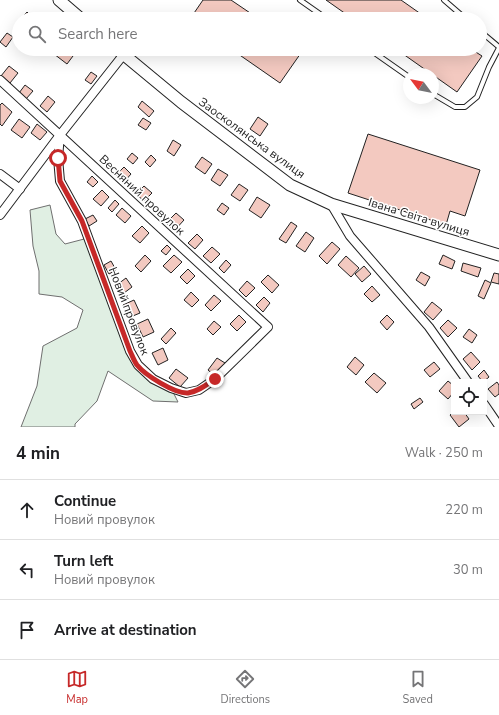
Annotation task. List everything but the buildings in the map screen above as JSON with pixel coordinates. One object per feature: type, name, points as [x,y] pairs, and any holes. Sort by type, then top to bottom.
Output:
[{"type":"street","points":[[59,0],[74,12]]},
{"type":"street","points":[[0,215],[118,56]]},
{"type":"street","name":"Заосколянська вулиця","points":[[126,56],[181,102],[290,185],[331,204]]},
{"type":"street","name":"Весняний провулок","points":[[0,80],[268,327]]},
{"type":"street","name":"Новий провулок","points":[[60,135],[58,158],[60,181],[82,221],[130,351],[138,365],[153,379],[171,388],[186,393],[199,390],[215,379],[268,327]]},
{"type":"street","points":[[0,174],[20,189]]},
{"type":"street","points":[[331,204],[350,236],[429,327],[466,379]]},
{"type":"street","name":"Івана Світа вулиця","points":[[331,204],[499,255]]},
{"type":"street","points":[[487,408],[499,426]]},
{"type":"lane","points":[[300,0],[317,12]]},
{"type":"lane","points":[[444,0],[458,12]]},
{"type":"lane","points":[[439,98],[455,107],[465,107],[477,97],[489,67],[499,48],[487,37]]},
{"type":"lane","points":[[379,56],[403,73]]},
{"type":"green space","points":[[50,205],[56,234],[65,244],[88,238],[130,351],[147,374],[171,388],[178,402],[153,401],[108,371],[97,401],[75,424],[75,427],[21,427],[37,386],[43,346],[77,328],[83,310],[62,297],[39,294],[39,271],[33,246],[30,210]]},
{"type":"route","points":[[58,158],[60,181],[82,221],[130,351],[138,365],[153,379],[171,388],[186,393],[199,390],[215,379]]}]
